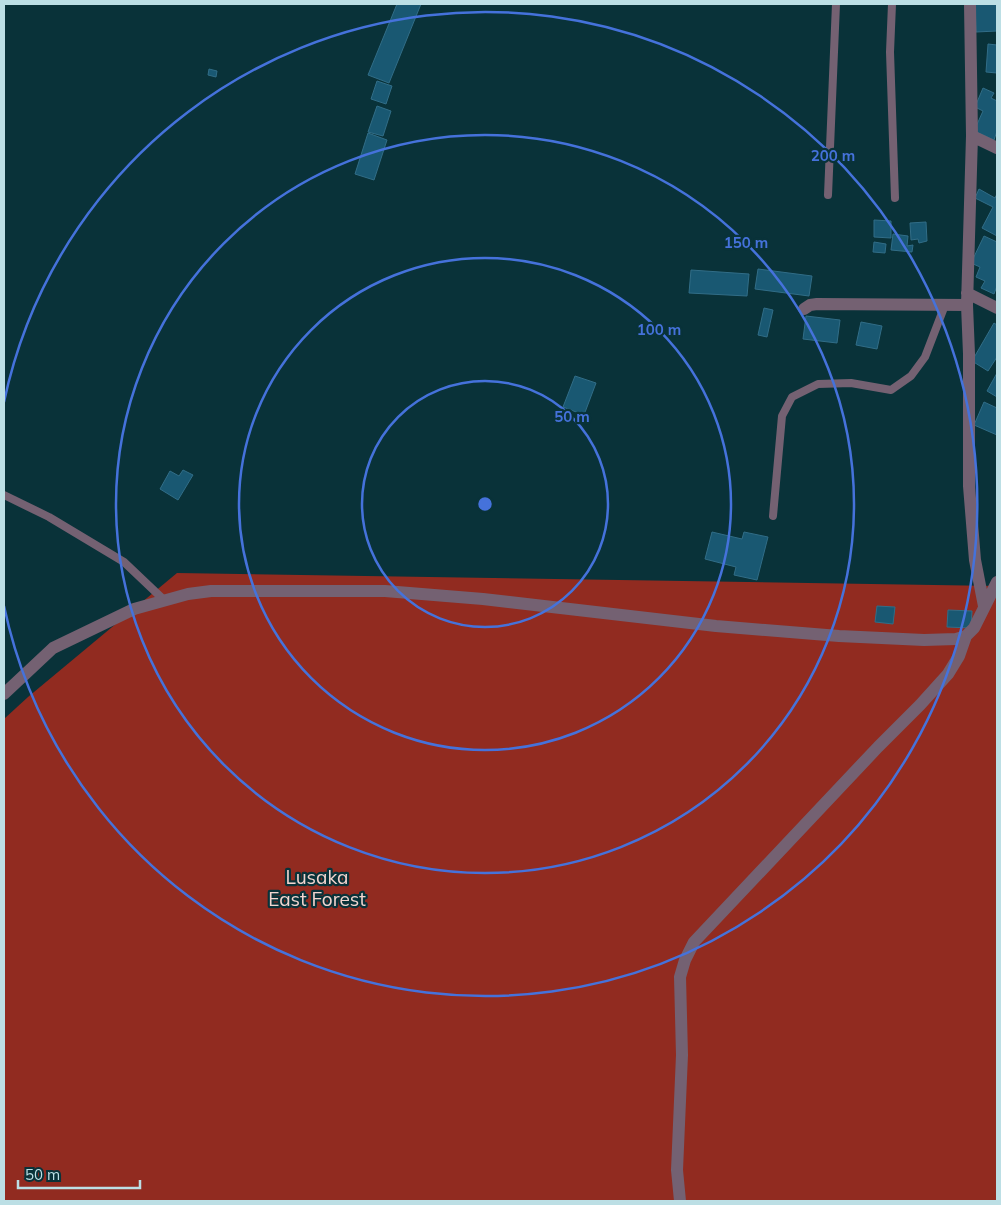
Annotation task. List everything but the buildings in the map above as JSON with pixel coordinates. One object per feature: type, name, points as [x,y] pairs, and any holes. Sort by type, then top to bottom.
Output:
[{"type":"street","points":[[970,4],[972,136],[967,299],[969,486],[970,519],[975,560],[984,606]]},
{"type":"street","points":[[972,136],[997,148]]},
{"type":"street","points":[[804,309],[816,304],[945,305],[967,299],[997,308]]},
{"type":"street","points":[[680,1201],[677,1170],[682,1055],[680,977],[685,960],[694,942],[948,674],[959,656],[966,636],[974,628],[997,582]]},
{"type":"street","points":[[4,694],[53,648],[134,609],[188,594],[210,592],[385,591],[483,599],[716,626],[839,636],[924,640],[966,636]]},
{"type":"lane","points":[[828,195],[836,4]]},
{"type":"lane","points":[[892,4],[890,52],[895,198]]},
{"type":"lane","points":[[773,516],[782,416],[792,397],[818,384],[851,383],[891,390],[911,376],[925,357],[945,305]]},
{"type":"lane","points":[[4,495],[49,517],[124,562],[164,600]]},
{"type":"green space","name":"Lusaka East Forest","points":[[177,573],[997,586],[997,1201],[4,1201],[4,719]]}]
